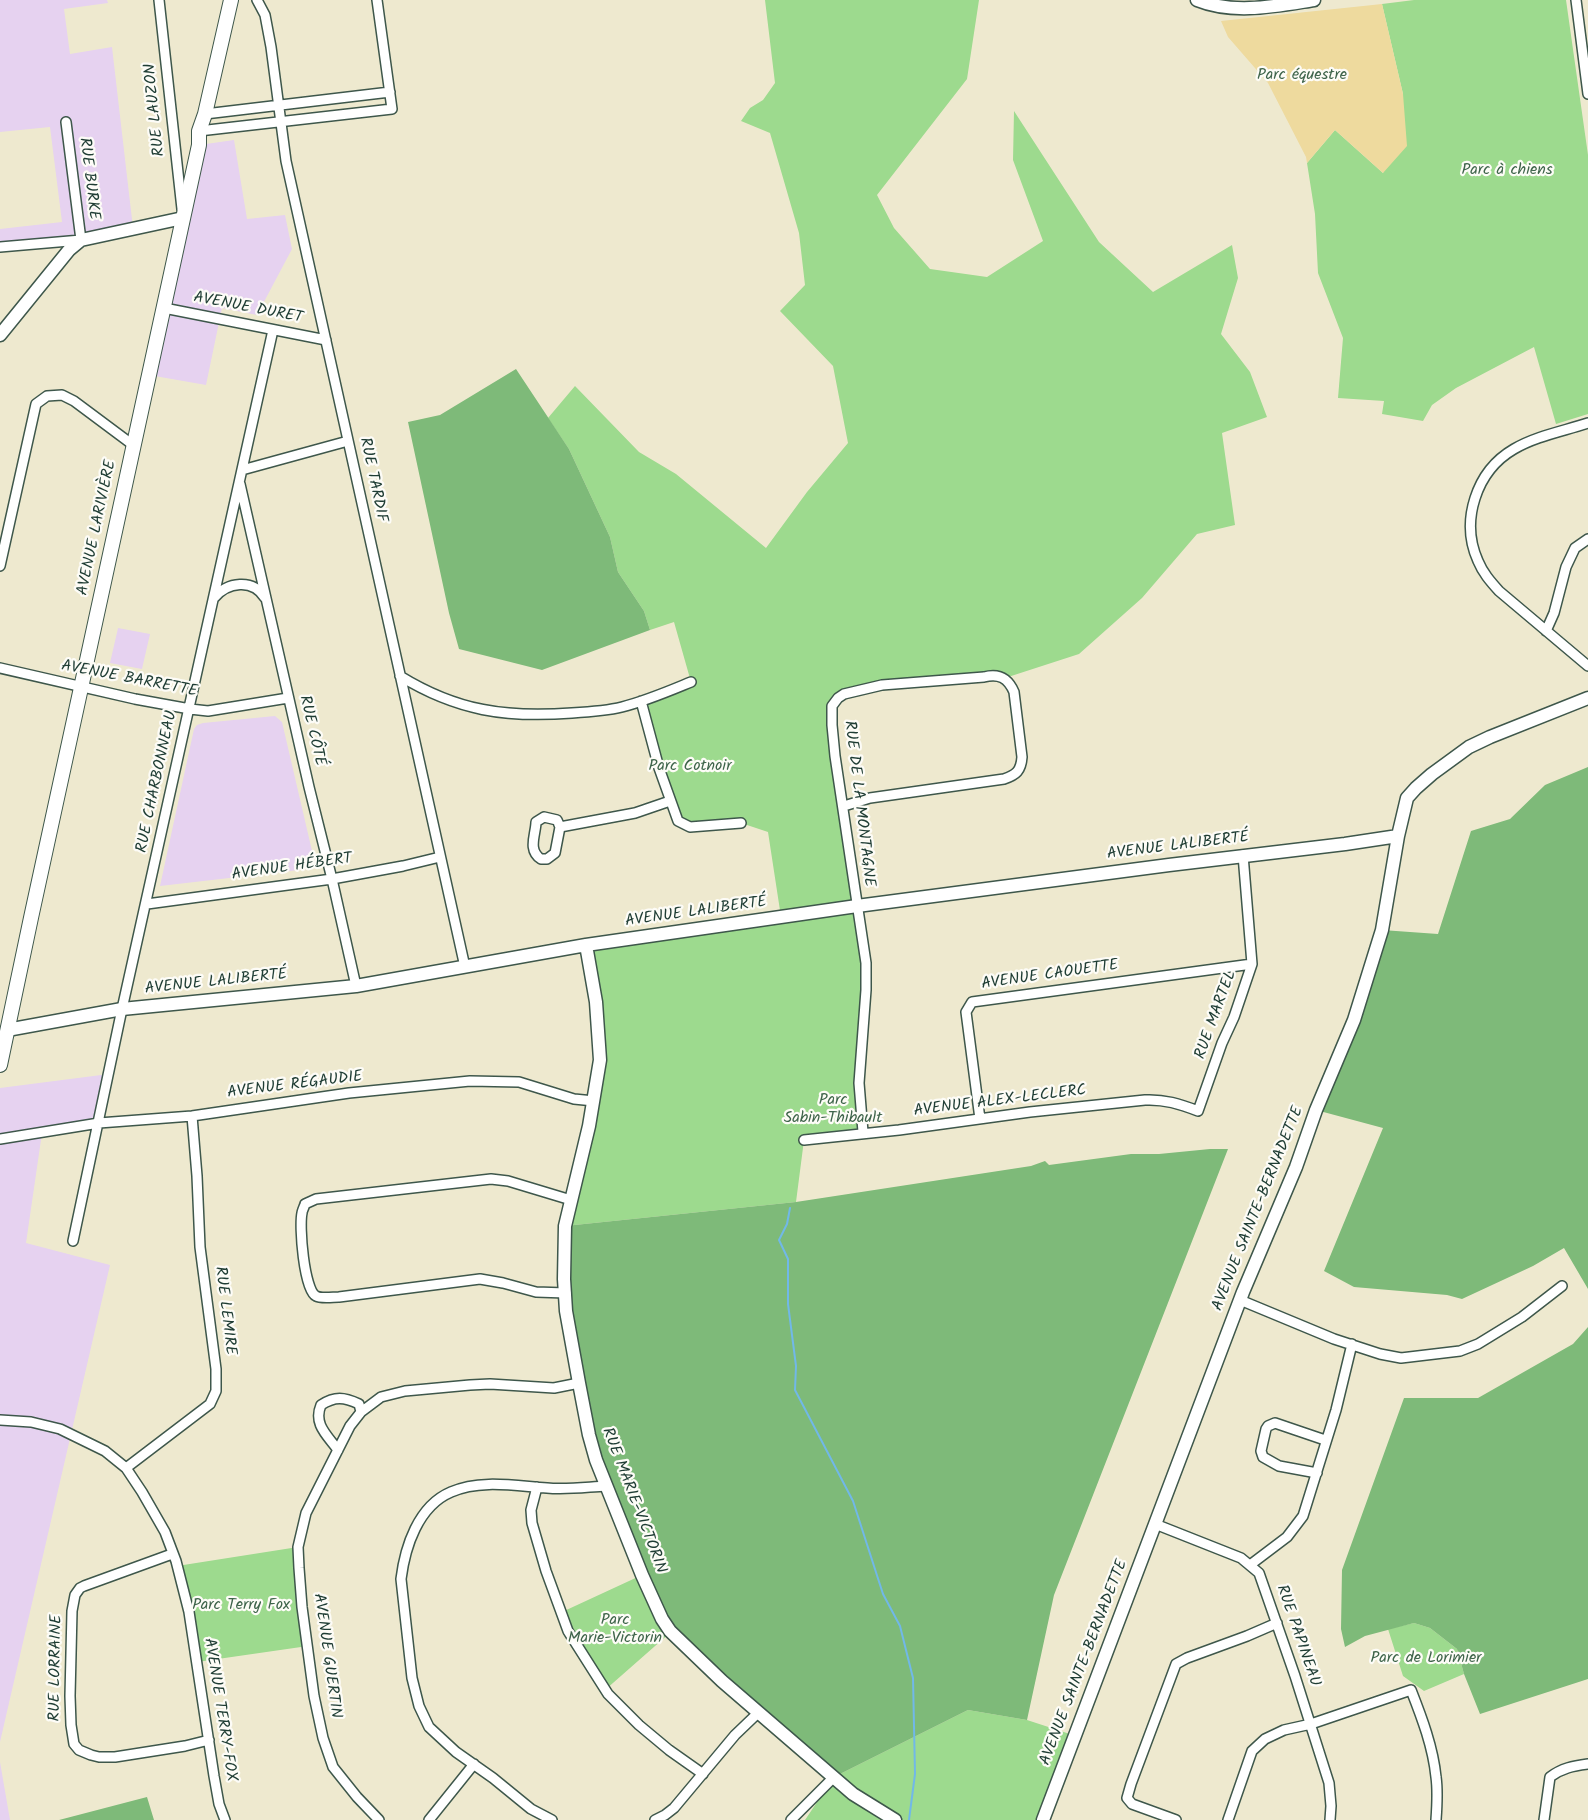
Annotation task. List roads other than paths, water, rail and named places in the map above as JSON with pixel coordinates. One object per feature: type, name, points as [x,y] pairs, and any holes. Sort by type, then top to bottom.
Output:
[{"type":"main road","name":"AVENUE LARIVIÈRE","points":[[0,1065],[4,1031],[164,308],[198,145],[199,130],[205,114],[231,0]]},
{"type":"street","name":"RUE LAUZON","points":[[159,0],[183,218]]},
{"type":"street","name":"RUE TARDIF","points":[[257,0],[265,15],[267,26],[285,156],[465,967]]},
{"type":"street","points":[[199,130],[392,109],[377,0]]},
{"type":"street","points":[[1197,0],[1212,6],[1237,9],[1314,0]]},
{"type":"street","points":[[1576,0],[1588,94]]},
{"type":"street","points":[[205,114],[390,92]]},
{"type":"street","name":"RUE BURKE","points":[[66,122],[81,240]]},
{"type":"street","points":[[0,247],[81,240],[183,218]]},
{"type":"street","points":[[0,335],[69,250],[81,240]]},
{"type":"street","name":"AVENUE DURET","points":[[164,308],[326,340]]},
{"type":"street","name":"RUE CHARBONNEAU","points":[[73,1241],[122,1009],[273,330]]},
{"type":"street","points":[[0,566],[36,404],[47,396],[62,395],[74,401],[133,445]]},
{"type":"street","points":[[1588,423],[1529,442],[1505,455],[1486,475],[1474,502],[1470,519],[1475,554],[1483,571],[1499,591],[1588,666]]},
{"type":"street","points":[[242,470],[348,441]]},
{"type":"street","name":"RUE CÔTÉ","points":[[240,482],[356,986]]},
{"type":"street","points":[[1546,631],[1554,614],[1566,567],[1575,548],[1588,539]]},
{"type":"street","points":[[214,598],[220,590],[233,585],[245,585],[257,588],[267,601]]},
{"type":"street","name":"AVENUE BARRETTE","points":[[0,669],[80,687],[208,711],[288,698]]},
{"type":"street","name":"RUE DE LA MONTAGNE","points":[[844,806],[870,798],[995,781],[1016,775],[1021,766],[1022,757],[1014,692],[1010,683],[1005,678],[994,674],[882,685],[856,690],[838,698],[832,706],[832,725],[866,977],[859,1083],[863,1132]]},
{"type":"street","points":[[400,676],[424,691],[496,713],[547,715],[622,707],[691,682]]},
{"type":"street","name":"AVENUE SAINTE-BERNADETTE","points":[[1043,1820],[1240,1300],[1354,1020],[1382,930],[1407,798],[1432,774],[1470,747],[1588,698]]},
{"type":"street","points":[[641,701],[659,768],[678,821],[690,827],[741,823]]},
{"type":"street","points":[[560,827],[635,813],[670,801]]},
{"type":"street","points":[[544,817],[554,818],[560,827],[555,853],[547,859],[536,856],[533,842],[536,822],[544,817]]},
{"type":"street","name":"AVENUE LALIBERTÉ","points":[[4,1031],[122,1009],[356,986],[586,945],[857,906],[1398,836]]},
{"type":"street","name":"RUE MARTEL","points":[[1198,1111],[1252,964],[1243,855]]},
{"type":"street","name":"AVENUE HÉBERT","points":[[147,904],[332,879],[403,866],[440,856]]},
{"type":"street","name":"RUE MARIE-VICTORIN","points":[[586,945],[593,978],[600,1037],[600,1060],[594,1101],[565,1226],[564,1279],[566,1311],[589,1435],[606,1486],[642,1575],[670,1631],[722,1681],[853,1794],[895,1820]]},
{"type":"street","name":"AVENUE CAOUETTE","points":[[980,1119],[966,1012],[972,1002],[1252,964]]},
{"type":"street","name":"AVENUE RÉGAUDIE","points":[[0,1139],[99,1123],[192,1116],[349,1093],[471,1081],[519,1082],[574,1099],[594,1101]]},
{"type":"street","name":"AVENUE ALEX-LECLERC","points":[[804,1140],[1030,1112],[1153,1100],[1174,1102],[1198,1111]]},
{"type":"street","name":"RUE LEMIRE","points":[[126,1468],[210,1404],[216,1391],[216,1369],[200,1247],[192,1116]]},
{"type":"street","points":[[566,1293],[536,1293],[480,1279],[339,1297],[318,1297],[313,1294],[307,1279],[301,1214],[305,1204],[316,1199],[491,1179],[508,1181],[571,1200]]},
{"type":"street","points":[[1240,1300],[1334,1339],[1380,1354],[1401,1358],[1460,1351],[1478,1344],[1522,1317],[1562,1286]]},
{"type":"street","points":[[1155,1524],[1241,1558],[1250,1565],[1287,1537],[1303,1516],[1336,1410],[1352,1344]]},
{"type":"street","name":"AVENUE GUERTIN","points":[[380,1820],[357,1797],[331,1761],[322,1738],[302,1607],[298,1547],[306,1513],[351,1426],[361,1412],[381,1397],[405,1391],[490,1384],[554,1388],[579,1383]]},
{"type":"street","points":[[338,1450],[318,1421],[317,1416],[321,1405],[342,1397],[359,1404],[361,1412]]},
{"type":"street","name":"AVENUE TERRY-FOX","points":[[0,1420],[31,1422],[60,1429],[105,1451],[126,1468],[165,1532],[189,1612],[219,1804],[225,1820]]},
{"type":"street","points":[[1317,1473],[1279,1466],[1263,1457],[1261,1451],[1266,1429],[1275,1423],[1325,1440]]},
{"type":"street","points":[[552,1820],[531,1809],[456,1752],[429,1726],[419,1706],[412,1678],[401,1580],[405,1555],[412,1536],[427,1510],[452,1491],[477,1486],[501,1485],[575,1488],[606,1486]]},
{"type":"street","points":[[537,1487],[531,1510],[532,1523],[546,1571],[568,1631],[608,1694],[639,1725],[703,1774]]},
{"type":"street","name":"RUE LORRAINE","points":[[172,1554],[84,1586],[75,1595],[72,1611],[70,1686],[72,1737],[79,1750],[99,1757],[115,1757],[209,1740]]},
{"type":"street","name":"RUE PAPINEAU","points":[[1250,1565],[1259,1573],[1311,1724],[1329,1783],[1330,1820]]},
{"type":"street","points":[[1176,1820],[1132,1804],[1127,1798],[1176,1664],[1277,1623]]},
{"type":"street","points":[[1228,1820],[1252,1751],[1272,1734],[1311,1724],[1411,1690],[1432,1753],[1437,1783],[1436,1820]]},
{"type":"street","points":[[655,1820],[674,1808],[735,1735],[759,1712]]},
{"type":"street","points":[[429,1820],[474,1764]]},
{"type":"street","points":[[1544,1820],[1550,1777],[1557,1771],[1571,1766],[1588,1764]]},
{"type":"street","points":[[791,1820],[834,1777]]},
{"type":"waterway","points":[[790,1208],[787,1224],[779,1240],[788,1259],[788,1304],[796,1366],[795,1390],[853,1501],[883,1594],[900,1626],[913,1678],[915,1774],[909,1820]]},
{"type":"park label","name":"Parc équestre","points":[[1302,76]]},
{"type":"park label","name":"Parc à chiens","points":[[1507,171]]},
{"type":"park label","name":"Parc Cotnoir","points":[[690,767]]},
{"type":"park label","name":"Parc Sabin-Thibault","points":[[833,1110]]},
{"type":"park label","name":"Parc Terry Fox","points":[[241,1606]]},
{"type":"park label","name":"Parc Marie-Victorin","points":[[615,1630]]},
{"type":"park label","name":"Parc de Lorimier","points":[[1426,1659]]}]
